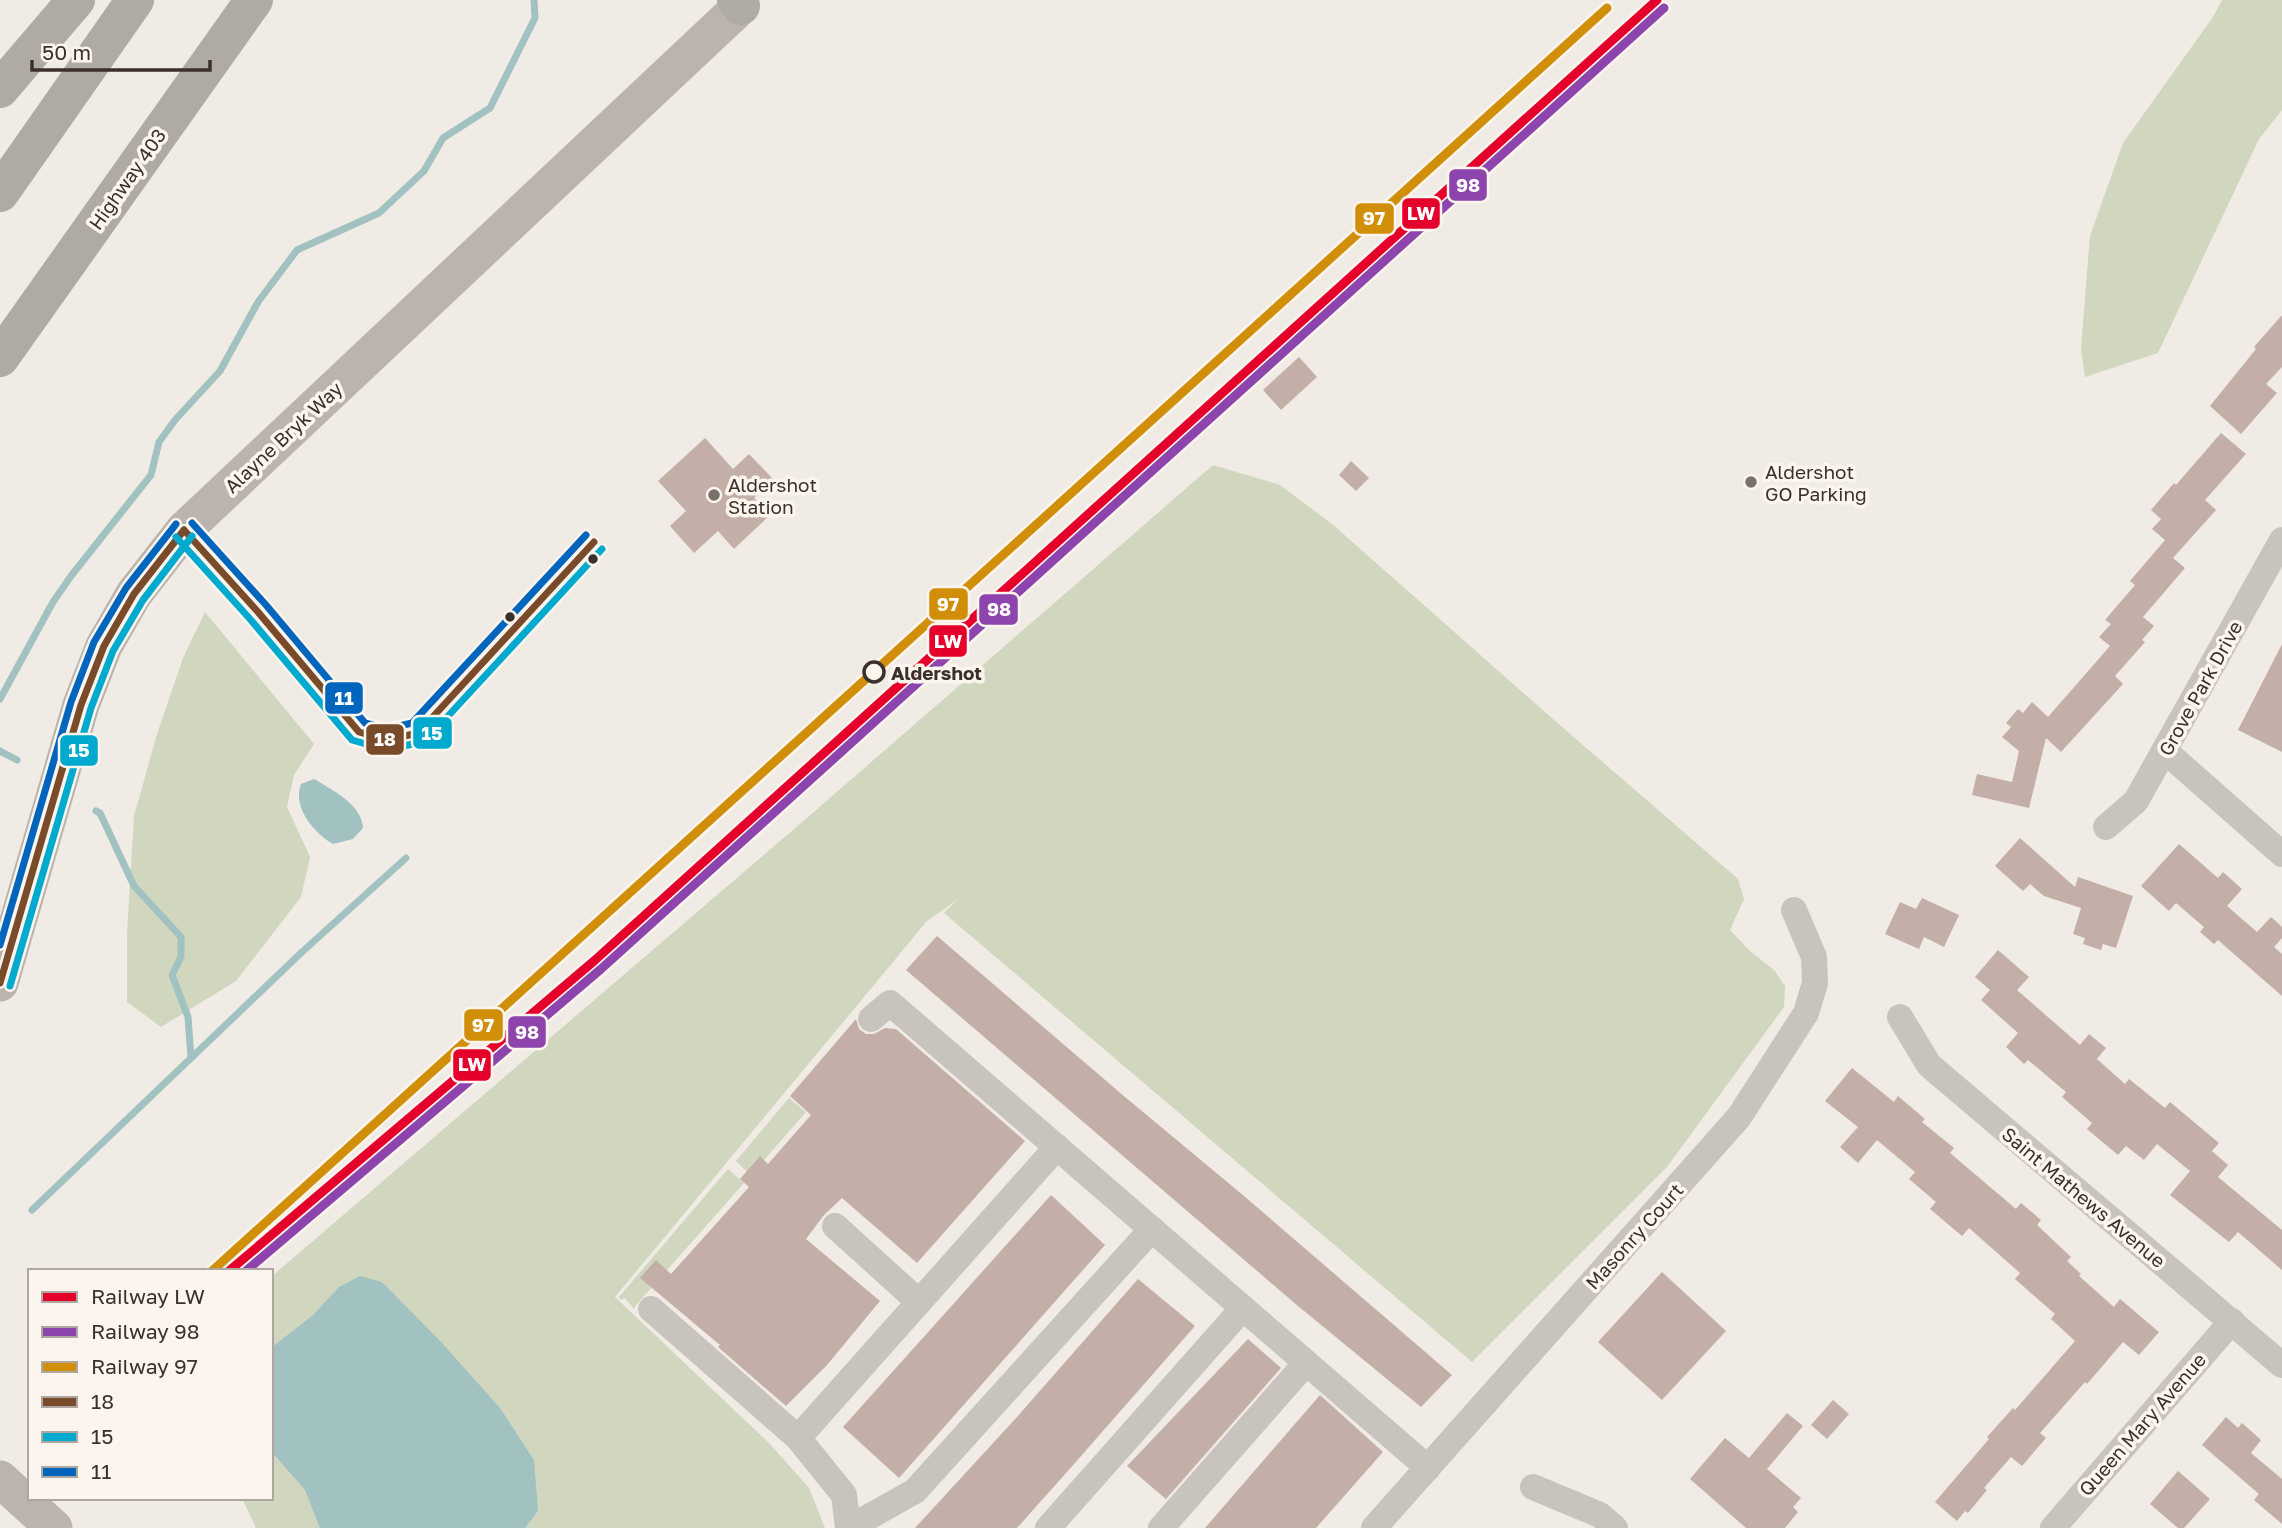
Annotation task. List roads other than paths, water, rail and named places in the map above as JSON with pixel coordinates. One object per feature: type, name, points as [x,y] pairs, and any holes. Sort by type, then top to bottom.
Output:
[{"type":"highway","points":[[0,89],[76,0]]},
{"type":"highway","points":[[0,193],[135,0]]},
{"type":"highway","name":"Highway 403","points":[[0,358],[254,0]]},
{"type":"street","name":"Alayne Bryk Way","points":[[0,983],[81,705],[104,646],[134,594],[194,521],[739,3]]},
{"type":"street","name":"Grove Park Drive","points":[[2106,827],[2137,801],[2282,540]]},
{"type":"street","points":[[2165,751],[2282,854]]},
{"type":"street","name":"Masonry Court","points":[[1374,1528],[1740,1117],[1806,1013],[1815,983],[1814,957],[1794,911]]},
{"type":"street","points":[[871,1019],[890,1003],[1428,1468]]},
{"type":"street","name":"Saint Mathews Avenue","points":[[1900,1017],[1929,1065],[2282,1365]]},
{"type":"street","points":[[798,1438],[1057,1147]]},
{"type":"street","points":[[835,1226],[919,1302]]},
{"type":"street","points":[[651,1309],[798,1438],[844,1495],[849,1528],[915,1491],[1152,1229]]},
{"type":"street","points":[[1048,1528],[1243,1308]]},
{"type":"street","name":"Queen Mary Avenue","points":[[2053,1528],[2232,1321]]},
{"type":"street","points":[[1161,1528],[1306,1363]]},
{"type":"street","points":[[0,1479],[50,1525]]},
{"type":"street","points":[[1533,1487],[1600,1515],[1615,1528]]},
{"type":"water","points":[[314,779],[345,799],[357,812],[363,828],[353,839],[333,844],[306,818],[299,793],[301,784]]},
{"type":"water","points":[[360,1276],[382,1282],[500,1408],[534,1460],[538,1511],[525,1528],[320,1528],[305,1490],[273,1453],[273,1346],[313,1315],[339,1287]]},
{"type":"waterway","points":[[0,699],[53,602],[151,475],[159,442],[175,420],[220,371],[258,302],[297,250],[379,213],[424,171],[443,138],[490,108],[535,18],[534,0]]},
{"type":"waterway","points":[[0,751],[17,760]]},
{"type":"waterway","points":[[96,811],[100,813],[134,886],[181,937],[181,957],[172,975],[188,1017],[191,1058]]},
{"type":"waterway","points":[[32,1210],[302,952],[406,858]]},
{"type":"rail line","name":"LW","points":[[231,1269],[594,961],[1657,0]]},
{"type":"rail line","name":"97","points":[[214,1269],[1607,8]]},
{"type":"rail line","name":"98","points":[[248,1269],[601,969],[1664,8]]},
{"type":"place","name":"Aldershot GO Parking","points":[[1751,482]]},
{"type":"place","name":"Aldershot Station","points":[[714,495]]},
{"type":"place","name":"Aldershot","points":[[874,672]]}]
